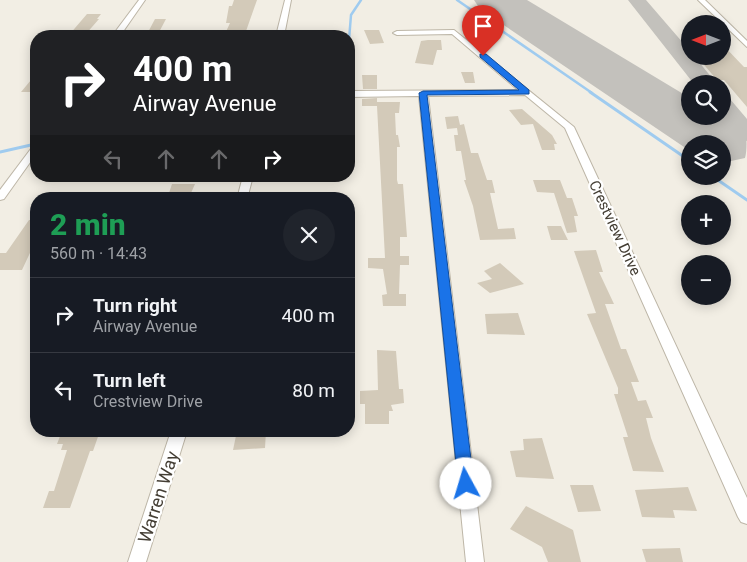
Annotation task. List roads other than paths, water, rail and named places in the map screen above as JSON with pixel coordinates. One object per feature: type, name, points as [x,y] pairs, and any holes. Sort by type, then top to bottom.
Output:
[{"type":"street","points":[[120,30],[142,0]]},
{"type":"street","points":[[281,30],[288,0]]},
{"type":"street","points":[[701,0],[747,45]]},
{"type":"street","name":"Crestview Drive","points":[[397,33],[454,32],[569,127],[747,516]]},
{"type":"street","points":[[355,94],[526,92]]},
{"type":"street","points":[[423,93],[475,562]]},
{"type":"street","points":[[0,197],[30,156]]},
{"type":"street","name":"Warren Way","points":[[137,562],[177,437]]},
{"type":"waterway","points":[[350,30],[351,15],[361,0]]},
{"type":"waterway","points":[[457,0],[592,93]]},
{"type":"waterway","points":[[590,92],[681,155]]},
{"type":"waterway","points":[[0,152],[30,145]]},
{"type":"waterway","points":[[725,185],[747,200]]}]
